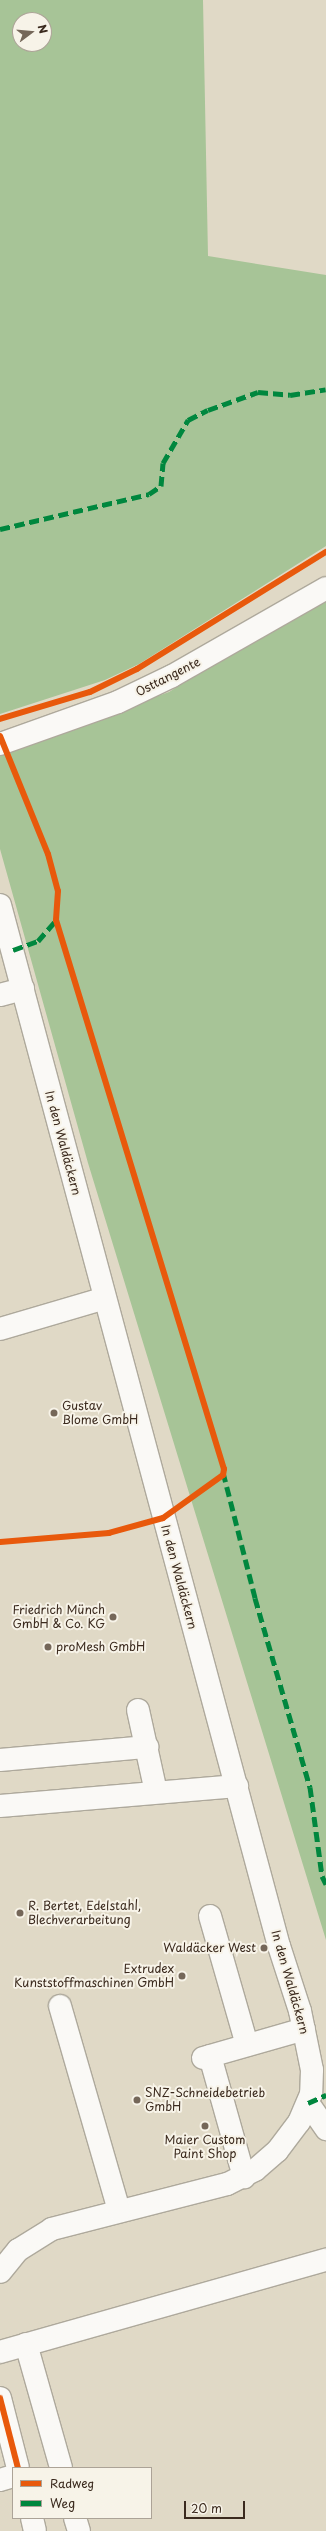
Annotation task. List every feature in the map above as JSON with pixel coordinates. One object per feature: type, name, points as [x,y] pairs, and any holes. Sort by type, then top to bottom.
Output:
[{"type":"street","name":"Osttangente","points":[[0,744],[118,702],[172,676],[326,588]]},
{"type":"street","name":"In den Waldäckern","points":[[0,904],[236,1786],[304,2029],[312,2070],[308,2103],[277,2152],[244,2177],[119,2210],[40,2235],[13,2254],[0,2272]]},
{"type":"street","points":[[0,995],[23,989]]},
{"type":"street","points":[[0,1329],[105,1298]]},
{"type":"street","points":[[138,1710],[156,1792]]},
{"type":"street","points":[[0,1760],[147,1747]]},
{"type":"street","points":[[0,1806],[236,1786]]},
{"type":"street","points":[[210,1916],[247,2045]]},
{"type":"street","points":[[60,2006],[119,2210]]},
{"type":"street","points":[[244,2177],[207,2057],[304,2029]]},
{"type":"street","points":[[308,2103],[326,2129]]},
{"type":"street","points":[[0,2352],[326,2260]]},
{"type":"street","points":[[26,2344],[61,2467]]},
{"type":"street","points":[[0,2398],[18,2467]]},
{"type":"street","points":[[0,2480],[12,2476]]},
{"type":"street","points":[[32,2519],[35,2531]]},
{"type":"street","points":[[75,2519],[79,2531]]},
{"type":"green space","points":[[0,0],[203,0],[208,256],[326,275],[326,546],[139,664],[105,680],[0,714]]},
{"type":"green space","points":[[326,601],[326,1940],[88,1163],[0,849],[0,753],[169,692],[291,616]]},
{"type":"marked path","points":[[0,529],[149,494],[161,486],[163,463],[188,420],[208,410],[258,392],[290,395],[326,389]]},
{"type":"marked path","points":[[13,950],[38,941],[56,920]]},
{"type":"marked path","points":[[223,1472],[255,1598],[310,1787],[322,1876],[326,1884]]},
{"type":"marked path","points":[[308,2103],[326,2095]]},
{"type":"cycle path","points":[[0,719],[90,692],[137,669],[326,552]]},
{"type":"cycle path","points":[[0,736],[48,854],[58,891],[56,920],[224,1469],[223,1475],[163,1518],[109,1533],[0,1542]]},
{"type":"cycle path","points":[[0,2398],[18,2467]]},
{"type":"place","name":"Gustav Blome GmbH","points":[[54,1413]]},
{"type":"place","name":"Friedrich Münch GmbH & Co. KG","points":[[113,1617]]},
{"type":"place","name":"proMesh GmbH","points":[[48,1647]]},
{"type":"place","name":"R. Bertet, Edelstahl, Blechverarbeitung","points":[[20,1913]]},
{"type":"place","name":"Waldäcker West","points":[[264,1948]]},
{"type":"place","name":"Extrudex Kunststoffmaschinen GmbH","points":[[182,1976]]},
{"type":"place","name":"SNZ-Schneidebetrieb GmbH","points":[[137,2100]]},
{"type":"place","name":"Maier Custom Paint Shop","points":[[205,2126]]}]
